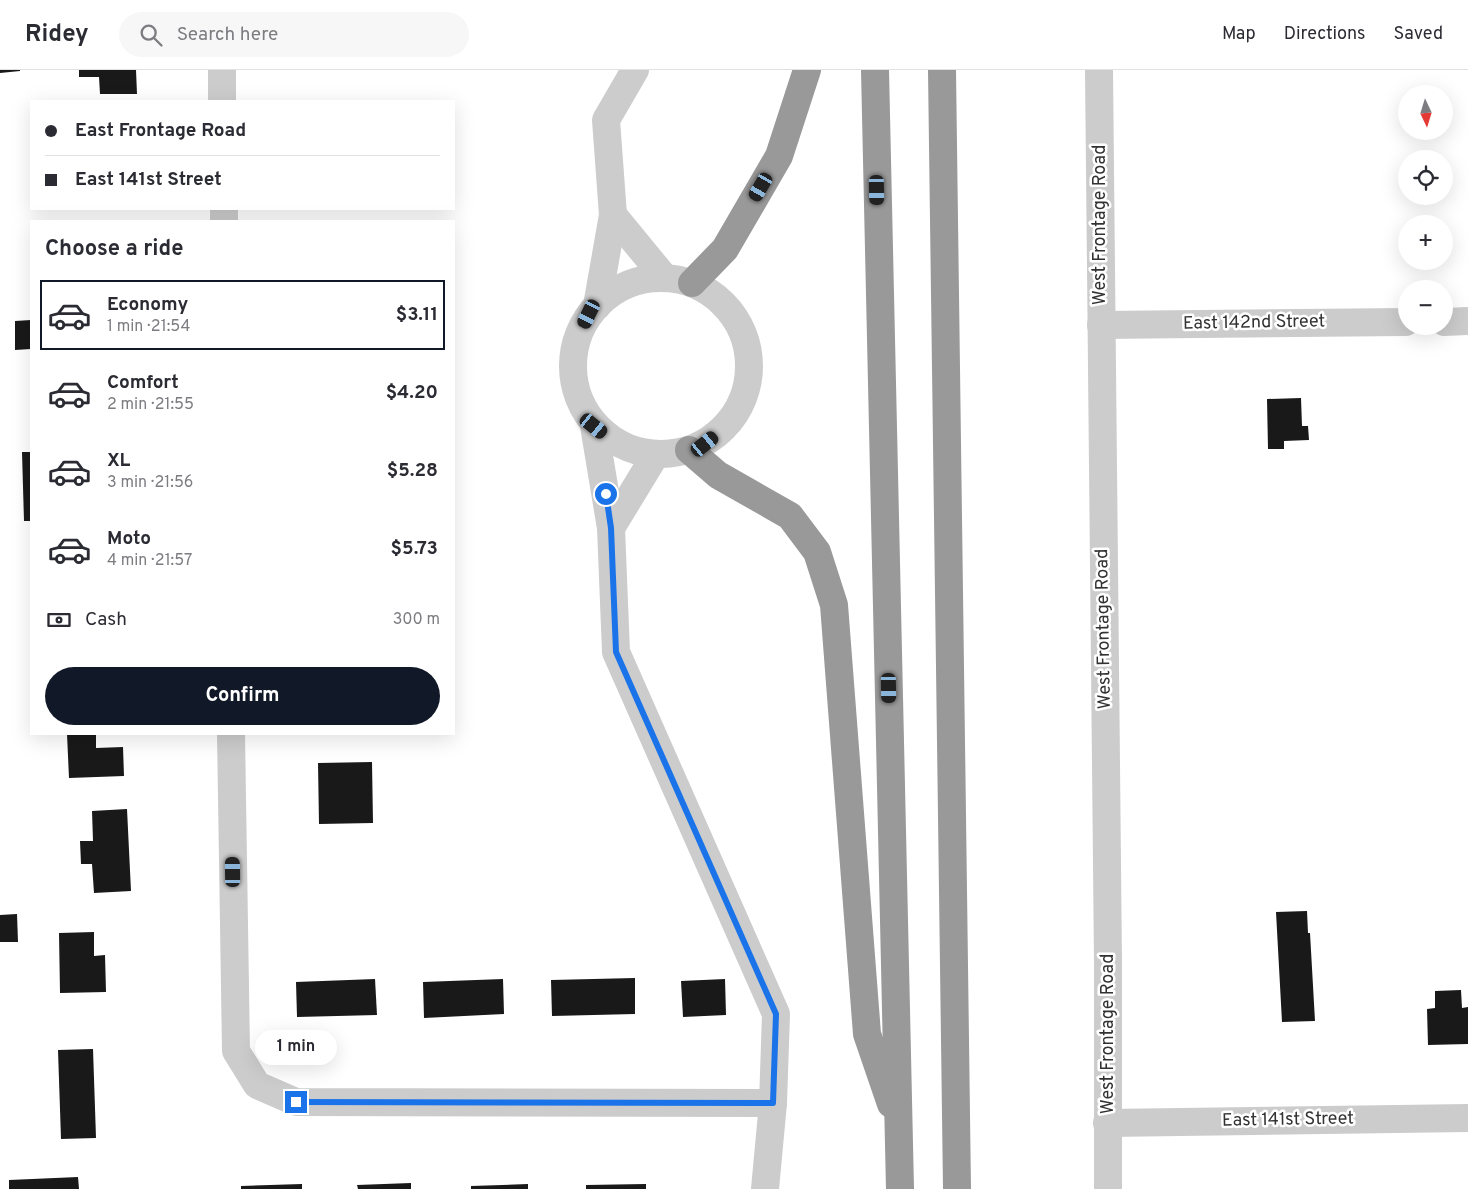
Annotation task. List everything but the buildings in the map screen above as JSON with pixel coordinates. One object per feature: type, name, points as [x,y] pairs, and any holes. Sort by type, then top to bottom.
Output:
[{"type":"highway","points":[[692,283],[724,249],[779,156],[807,70]]},
{"type":"highway","points":[[875,70],[900,1189]]},
{"type":"highway","points":[[942,70],[957,1189]]},
{"type":"highway","points":[[689,450],[718,475],[790,516],[817,552],[834,605],[867,1034],[899,1127]]},
{"type":"street","points":[[222,70],[222,100]]},
{"type":"street","points":[[597,306],[613,216],[606,120],[635,70]]},
{"type":"street","name":"West Frontage Road","points":[[1099,70],[1108,963],[1108,1189]]},
{"type":"street","points":[[613,216],[664,277]]},
{"type":"street","points":[[664,277],[692,283],[717,297],[736,318],[748,344],[751,373],[744,400],[729,425],[705,444],[689,450],[677,454],[646,454],[618,444],[594,426],[578,400],[572,371],[576,341],[589,314],[609,294],[635,282],[664,277]]},
{"type":"street","points":[[1453,322],[1468,321]]},
{"type":"street","name":"East 142nd Street","points":[[1101,325],[1398,322]]},
{"type":"street","points":[[594,426],[611,528],[616,652],[776,1014],[773,1103],[765,1189]]},
{"type":"street","points":[[611,528],[656,454]]},
{"type":"street","points":[[231,735],[236,1050],[257,1085],[296,1102],[773,1103]]},
{"type":"street","name":"East 141st Street","points":[[1108,1123],[1468,1118]]},
{"type":"route","points":[[296,1102],[773,1103],[776,1014],[616,652],[611,528],[606,494]]}]
